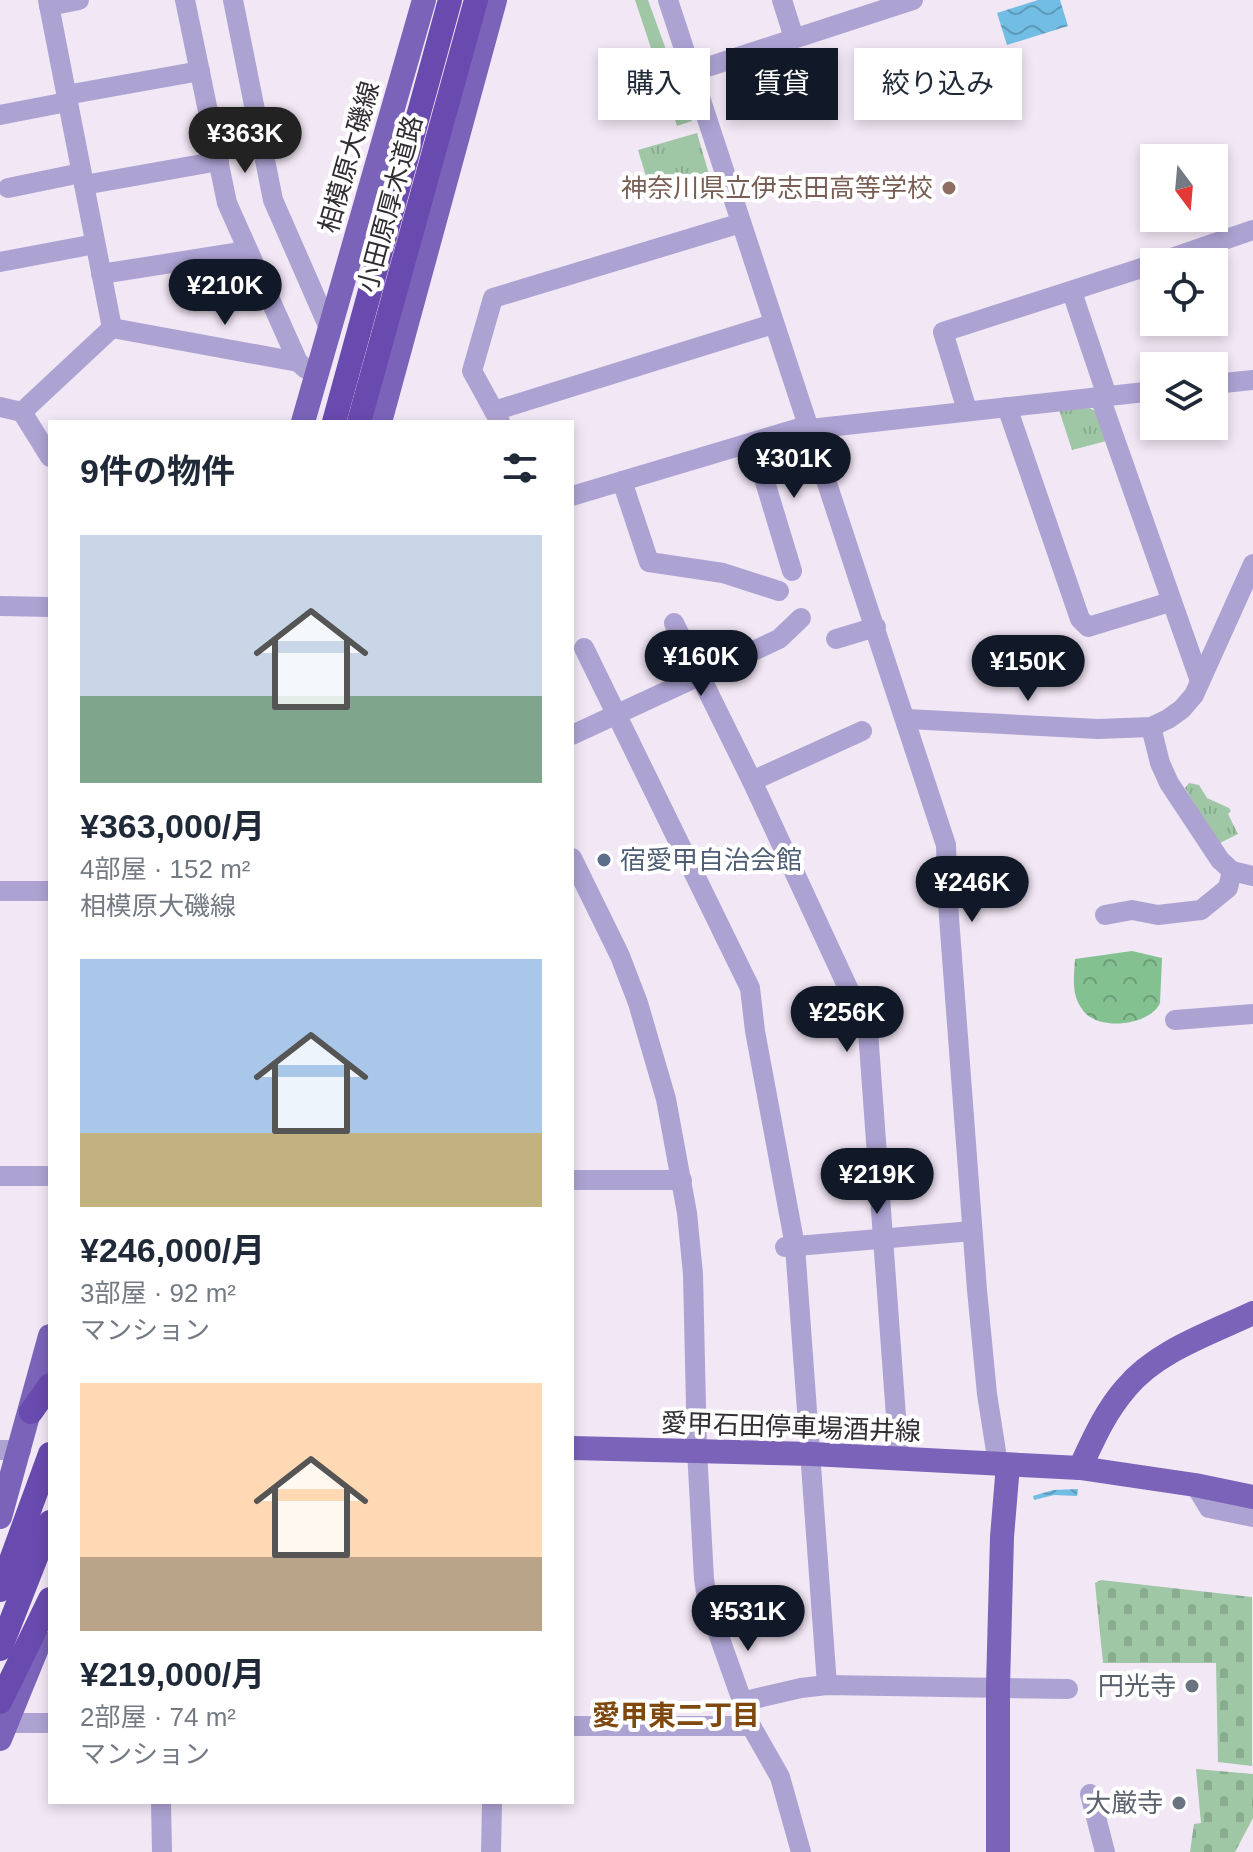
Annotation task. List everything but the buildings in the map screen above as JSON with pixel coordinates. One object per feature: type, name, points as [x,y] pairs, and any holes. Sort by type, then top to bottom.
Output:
[{"type":"highway","name":"小田原厚木道路","points":[[335,420],[450,0]]},
{"type":"highway","name":"小田原厚木道路","points":[[376,420],[476,0]]},
{"type":"highway","points":[[31,1412],[48,1388]]},
{"type":"highway","points":[[0,1590],[48,1457]]},
{"type":"highway","points":[[0,1649],[48,1527]]},
{"type":"highway","points":[[3,1721],[42,1623]]},
{"type":"main road","name":"相模原大磯線","points":[[303,420],[307,369],[329,328],[424,0]]},
{"type":"main road","points":[[376,420],[495,0]]},
{"type":"main road","points":[[1080,1468],[1103,1420],[1136,1377],[1165,1356],[1253,1313]]},
{"type":"main road","points":[[0,1517],[10,1450],[31,1412],[48,1344]]},
{"type":"main road","name":"愛甲石田停車場酒井線","points":[[574,1448],[812,1454],[1080,1468],[1249,1491]]},
{"type":"main road","points":[[10,1450],[48,1451]]},
{"type":"main road","points":[[998,1852],[1003,1464]]},
{"type":"street","points":[[79,0],[48,3],[112,328]]},
{"type":"street","points":[[185,0],[227,203],[247,251],[307,369]]},
{"type":"street","points":[[233,0],[273,200],[329,328]]},
{"type":"street","points":[[656,0],[662,10],[673,7],[685,48]]},
{"type":"street","points":[[782,0],[794,38]]},
{"type":"street","points":[[710,66],[882,5],[913,0]]},
{"type":"street","points":[[0,115],[200,71]]},
{"type":"street","points":[[708,120],[946,845],[972,1231],[987,1394],[1003,1464]]},
{"type":"street","points":[[8,188],[219,161]]},
{"type":"street","points":[[741,223],[493,298],[472,371],[497,416],[773,324]]},
{"type":"street","points":[[1201,248],[1253,230]]},
{"type":"street","points":[[0,262],[95,244]]},
{"type":"street","points":[[101,274],[247,251]]},
{"type":"street","points":[[967,410],[943,332],[1140,269]]},
{"type":"street","points":[[1072,292],[1170,602],[1200,681]]},
{"type":"street","points":[[112,328],[307,369]]},
{"type":"street","points":[[22,412],[112,328]]},
{"type":"street","points":[[1228,383],[1253,380]]},
{"type":"street","points":[[574,495],[808,428],[1140,392]]},
{"type":"street","points":[[0,407],[22,412],[48,454]]},
{"type":"street","points":[[1007,407],[1080,619],[1088,627],[1170,602]]},
{"type":"street","points":[[753,442],[792,571]]},
{"type":"street","points":[[622,481],[649,562],[723,573],[779,591]]},
{"type":"street","points":[[907,719],[1098,729],[1151,727],[1182,709],[1194,695],[1253,564]]},
{"type":"street","points":[[0,606],[48,607]]},
{"type":"street","points":[[574,734],[779,639],[801,618]]},
{"type":"street","points":[[674,623],[752,781],[868,1031],[899,1458]]},
{"type":"street","points":[[836,639],[876,627]]},
{"type":"street","points":[[584,648],[750,988],[790,1246],[812,1454],[827,1685]]},
{"type":"street","points":[[1151,727],[1160,763],[1169,783],[1220,860],[1232,871],[1253,876]]},
{"type":"street","points":[[752,781],[862,731]]},
{"type":"street","points":[[574,865],[582,894],[620,956],[666,1099],[682,1180],[693,1274],[697,1450],[708,1605],[751,1726],[780,1777],[801,1852]]},
{"type":"street","points":[[1105,915],[1132,910],[1158,915],[1201,910],[1228,888],[1232,871]]},
{"type":"street","points":[[0,891],[48,891]]},
{"type":"street","points":[[1187,1016],[1253,1014]]},
{"type":"street","points":[[0,1176],[48,1176]]},
{"type":"street","points":[[574,1180],[682,1180]]},
{"type":"street","points":[[790,1246],[972,1231]]},
{"type":"street","points":[[1195,1485],[1209,1508],[1253,1517]]},
{"type":"street","points":[[741,1702],[827,1685],[1068,1689]]},
{"type":"street","points":[[3,1721],[48,1723]]},
{"type":"street","points":[[574,1726],[751,1726]]},
{"type":"street","points":[[1090,1794],[1105,1852]]},
{"type":"street","points":[[161,1804],[162,1852]]},
{"type":"street","points":[[491,1852],[492,1804]]},
{"type":"green space","points":[[635,0],[648,0],[665,48],[651,48]]},
{"type":"green space","points":[[675,120],[692,120],[692,121],[677,126]]},
{"type":"green space","points":[[697,133],[711,181],[653,199],[638,150]]},
{"type":"green space","points":[[1089,408],[1103,414],[1110,440],[1072,450],[1059,410]]},
{"type":"green space","points":[[1189,783],[1199,785],[1207,798],[1229,808],[1231,811],[1228,814],[1238,834],[1218,844],[1185,788]]},
{"type":"green space","points":[[1132,951],[1162,958],[1160,1003],[1146,1017],[1135,1021],[1110,1023],[1089,1016],[1076,997],[1075,959]]},
{"type":"green space","points":[[1101,1580],[1252,1597],[1252,1766],[1218,1762],[1216,1663],[1103,1663],[1095,1583]]},
{"type":"green space","points":[[1196,1769],[1253,1774],[1253,1818],[1235,1852],[1190,1852],[1194,1824],[1201,1823]]},
{"type":"water","points":[[1038,0],[1060,0],[1068,26],[1007,45],[997,13]]},
{"type":"water","points":[[1078,1489],[1077,1496],[1054,1495],[1034,1500],[1033,1496],[1053,1490]]},
{"type":"place","name":"神奈川県立伊志田高等学校","points":[[949,188]]},
{"type":"place","name":"宿愛甲自治会館","points":[[604,860]]},
{"type":"place","name":"円光寺","points":[[1192,1686]]},
{"type":"place","name":"大厳寺","points":[[1179,1803]]},
{"type":"district","name":"愛甲東二丁目","points":[[676,1715]]}]
